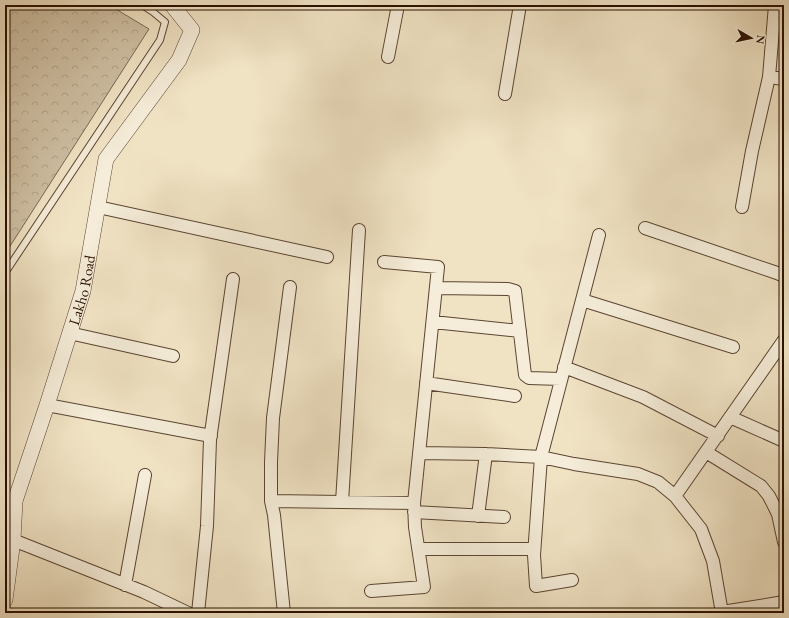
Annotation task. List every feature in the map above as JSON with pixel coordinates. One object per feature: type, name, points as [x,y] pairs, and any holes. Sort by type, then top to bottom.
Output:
[{"type":"street","name":"Lakho Road","points":[[5,600],[15,501],[48,405],[83,291],[106,159],[179,60],[192,30],[172,5]]},
{"type":"street","points":[[388,57],[398,5]]},
{"type":"street","points":[[505,94],[520,5]]},
{"type":"street","points":[[742,207],[752,151],[769,77],[775,5]]},
{"type":"street","points":[[769,77],[784,79]]},
{"type":"street","points":[[98,207],[327,257]]},
{"type":"street","points":[[645,228],[784,276]]},
{"type":"street","points":[[342,502],[359,230]]},
{"type":"street","points":[[572,580],[536,586],[534,549],[540,457],[599,235]]},
{"type":"street","points":[[371,591],[424,587],[415,527],[414,508],[438,267],[384,262]]},
{"type":"street","points":[[198,613],[207,526],[211,436],[233,279]]},
{"type":"street","points":[[284,613],[274,515],[271,501],[273,418],[290,287]]},
{"type":"street","points":[[436,288],[508,289],[515,291],[525,375],[529,378],[561,379]]},
{"type":"street","points":[[582,300],[733,347]]},
{"type":"street","points":[[433,322],[520,331]]},
{"type":"street","points":[[69,333],[173,356]]},
{"type":"street","points":[[676,496],[730,417],[779,355],[784,340]]},
{"type":"street","points":[[564,367],[643,397],[718,436]]},
{"type":"street","points":[[426,383],[515,396]]},
{"type":"street","points":[[48,405],[211,436]]},
{"type":"street","points":[[730,417],[784,441]]},
{"type":"street","points":[[706,452],[760,486],[769,496],[778,514],[784,542]]},
{"type":"street","points":[[419,453],[486,454],[540,457],[638,474],[658,482],[676,496],[701,529],[713,561],[722,612],[784,602]]},
{"type":"street","points":[[478,516],[486,454]]},
{"type":"street","points":[[126,585],[145,475]]},
{"type":"street","points":[[271,501],[342,502],[414,508],[478,516],[504,517]]},
{"type":"street","points":[[11,533],[186,612]]},
{"type":"street","points":[[419,549],[534,549]]},
{"type":"lane","points":[[5,272],[160,40],[165,22],[142,5]]},
{"type":"green space","points":[[5,5],[109,5],[149,29],[5,254]]}]
